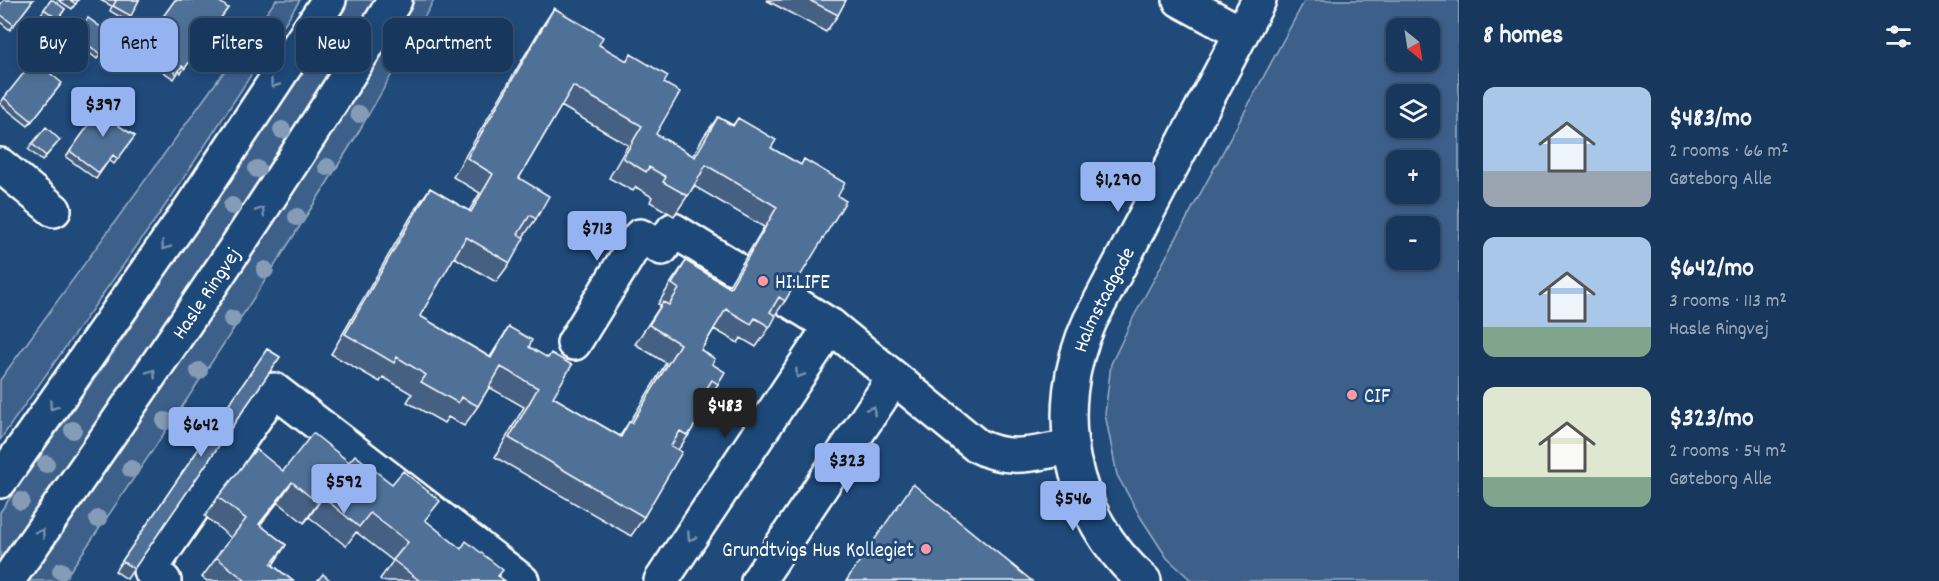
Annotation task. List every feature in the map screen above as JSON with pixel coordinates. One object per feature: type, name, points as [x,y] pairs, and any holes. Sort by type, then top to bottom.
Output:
[{"type":"street","points":[[0,481],[191,208],[328,0]]},
{"type":"street","name":"Hasle Ringvej","points":[[8,581],[228,261],[395,0]]},
{"type":"street","points":[[1180,0],[1241,33]]},
{"type":"street","name":"Halmstadgade","points":[[1143,581],[1123,562],[1110,545],[1076,477],[1069,421],[1074,363],[1079,344],[1259,0]]},
{"type":"street","points":[[0,165],[54,210]]},
{"type":"street","points":[[574,343],[640,236],[662,248],[673,230],[734,267]]},
{"type":"street","points":[[789,300],[831,326],[976,445],[991,453],[1011,457],[1071,447]]},
{"type":"street","points":[[661,581],[831,326]]},
{"type":"street","points":[[758,581],[894,378]]},
{"type":"street","points":[[164,581],[150,570],[274,390],[522,581]]},
{"type":"shaded area","points":[[276,0],[300,0],[284,24],[284,18],[263,18]]},
{"type":"shaded area","points":[[348,0],[374,0],[363,18],[336,18]]},
{"type":"shaded area","points":[[415,0],[434,0],[424,18],[403,18]]},
{"type":"shaded area","name":"CIF","points":[[1305,0],[1459,0],[1459,581],[1192,581],[1167,558],[1117,475],[1105,414],[1111,364],[1133,318]]},
{"type":"shaded area","points":[[383,50],[383,72],[393,72],[355,138],[212,362],[63,581],[29,581],[241,272]]},
{"type":"shaded area","points":[[224,72],[253,72],[172,196],[0,440],[0,380]]},
{"type":"shaded area","points":[[301,72],[328,72],[137,365],[0,562],[0,512],[116,349]]},
{"type":"building","points":[[4,0],[33,0],[14,25],[0,14],[0,5]]},
{"type":"building","points":[[53,0],[65,9],[57,18],[44,9]]},
{"type":"building","points":[[114,0],[139,0],[131,16],[113,6],[116,1]]},
{"type":"building","points":[[175,0],[217,0],[228,8],[221,18],[190,18],[190,61],[185,68],[182,66],[177,74],[174,72],[178,72],[178,18],[162,18]]},
{"type":"building","points":[[809,0],[846,0],[838,15]]},
{"type":"building","name":"HI:LIFE","points":[[554,8],[603,37],[599,45],[627,61],[631,54],[668,76],[664,83],[680,92],[656,134],[695,157],[718,117],[733,126],[738,118],[776,140],[771,148],[801,165],[804,159],[845,183],[838,196],[846,201],[785,301],[779,297],[770,312],[776,316],[770,327],[755,318],[751,324],[726,309],[701,350],[715,359],[712,364],[725,372],[718,384],[712,380],[703,394],[711,399],[688,436],[680,431],[671,446],[682,452],[644,517],[509,438],[538,388],[501,367],[478,406],[461,397],[458,403],[421,382],[426,375],[397,357],[394,363],[345,334],[430,188],[471,212],[493,174],[467,158]],"holes":[[[573,86],[642,126],[623,158],[646,172],[649,167],[666,177],[663,182],[688,196],[706,165],[777,207],[730,288],[686,261],[672,284],[679,289],[669,305],[663,302],[649,325],[680,344],[621,437],[553,397],[572,365],[551,353],[548,358],[529,347],[532,340],[509,327],[491,358],[420,316],[466,237],[510,263],[524,238],[518,234],[530,215],[536,219],[549,196],[519,178]]]},
{"type":"building","points":[[88,18],[100,27],[100,54],[88,45]]},
{"type":"building","points":[[25,72],[49,72],[62,83],[32,121],[4,98]]},
{"type":"building","points":[[103,98],[126,116],[119,126],[135,136],[118,159],[113,155],[99,173],[70,151],[97,114],[94,112]]},
{"type":"building","points":[[46,127],[60,140],[46,156],[32,144]]},
{"type":"building","points":[[267,349],[280,357],[134,569],[122,561]]},
{"type":"building","points":[[313,433],[349,462],[355,455],[392,484],[403,471],[440,501],[425,520],[461,549],[466,541],[503,570],[498,576],[505,581],[420,581],[393,560],[408,542],[370,513],[359,527],[323,497],[318,503],[292,482],[259,524],[286,545],[271,564],[293,581],[246,581],[216,557],[246,519],[218,497],[256,449],[283,471]]},
{"type":"building","name":"Grundtvigs Hus Kollegiet","points":[[913,484],[1032,581],[846,581]]},
{"type":"building","points":[[323,574],[331,581],[317,581]]},
{"type":"place","name":"HI:LIFE","points":[[763,281]]},
{"type":"place","name":"CIF","points":[[1352,395]]},
{"type":"place","name":"Grundtvigs Hus Kollegiet","points":[[926,549]]}]
